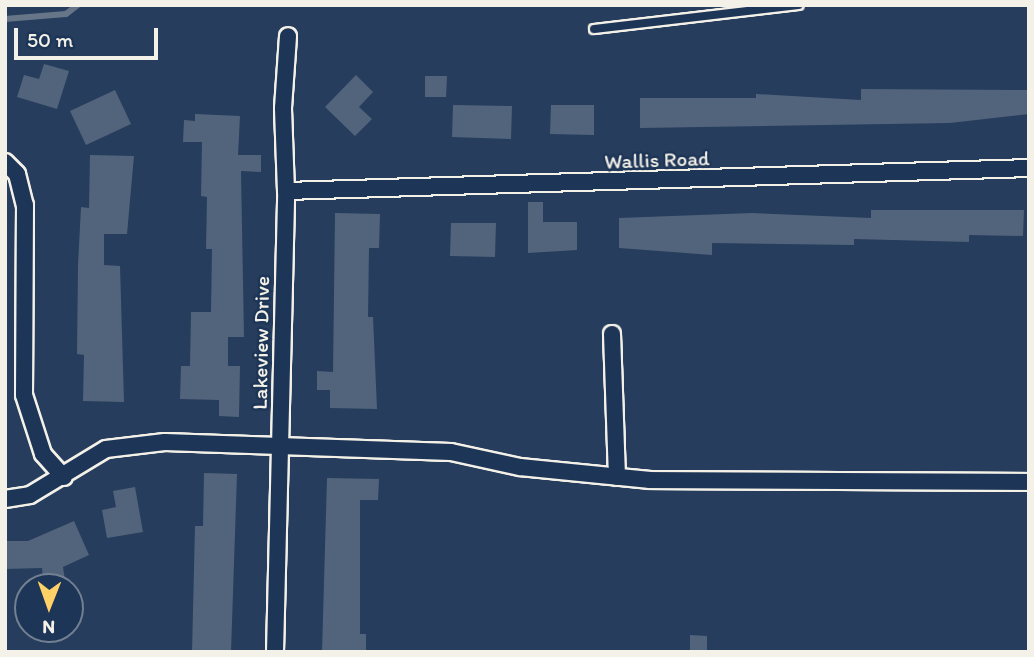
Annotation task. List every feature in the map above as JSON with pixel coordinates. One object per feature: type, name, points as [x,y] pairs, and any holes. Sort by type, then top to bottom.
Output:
[{"type":"street","name":"Lakeview Drive","points":[[275,652],[286,191],[283,108],[289,37]]},
{"type":"street","points":[[5,162],[18,174],[24,205],[24,395],[43,454],[64,477]]},
{"type":"street","name":"Wallis Road","points":[[286,191],[1029,168]]},
{"type":"street","points":[[612,334],[617,477]]},
{"type":"street","points":[[5,499],[30,495],[64,477],[80,461],[135,444],[387,454],[450,452],[520,467],[617,477],[1029,482]]},
{"type":"lane","points":[[594,29],[799,5]]},
{"type":"building","points":[[44,64],[69,71],[57,109],[17,97],[24,75],[39,79]]},
{"type":"building","points":[[356,75],[373,92],[359,107],[372,119],[355,136],[325,107]]},
{"type":"building","points":[[425,76],[447,76],[446,97],[425,97]]},
{"type":"building","points":[[861,89],[1029,90],[1029,114],[950,123],[640,128],[640,98],[756,98],[756,94],[861,100]]},
{"type":"building","points":[[115,90],[131,124],[86,145],[70,111]]},
{"type":"building","points":[[453,105],[512,106],[511,139],[452,137]]},
{"type":"building","points":[[551,105],[594,105],[594,135],[550,134]]},
{"type":"building","points":[[195,114],[240,116],[238,155],[261,155],[261,172],[241,171],[244,337],[228,337],[228,366],[240,366],[239,417],[219,416],[219,400],[180,399],[181,366],[190,366],[191,312],[211,312],[212,249],[206,249],[207,197],[201,196],[202,142],[183,142],[184,120],[195,121]]},
{"type":"building","points":[[90,155],[134,156],[127,234],[104,234],[104,265],[120,266],[124,402],[83,401],[84,355],[77,354],[78,265],[81,207],[89,208]]},
{"type":"building","points":[[528,202],[543,202],[543,222],[577,222],[577,250],[528,253]]},
{"type":"building","points":[[871,210],[1024,210],[1023,236],[969,235],[969,242],[854,239],[854,245],[712,243],[712,255],[619,248],[619,218],[752,213],[871,218]]},
{"type":"building","points":[[335,213],[380,214],[379,248],[369,248],[368,317],[373,317],[377,409],[330,408],[330,390],[317,390],[317,371],[333,372]]},
{"type":"building","points":[[451,223],[496,223],[495,257],[450,256]]},
{"type":"building","points":[[204,473],[237,474],[231,652],[192,652],[195,526],[203,526]]},
{"type":"building","points":[[327,478],[379,479],[378,500],[360,500],[360,634],[366,634],[366,652],[322,652]]},
{"type":"building","points":[[135,487],[143,532],[107,538],[102,510],[116,507],[113,491]]},
{"type":"building","points":[[74,521],[89,555],[63,567],[64,573],[43,573],[42,568],[5,569],[5,541],[28,541]]},
{"type":"building","points":[[690,635],[707,636],[707,652],[690,652]]},
{"type":"waterway","points":[[5,19],[66,14],[78,5]]}]
